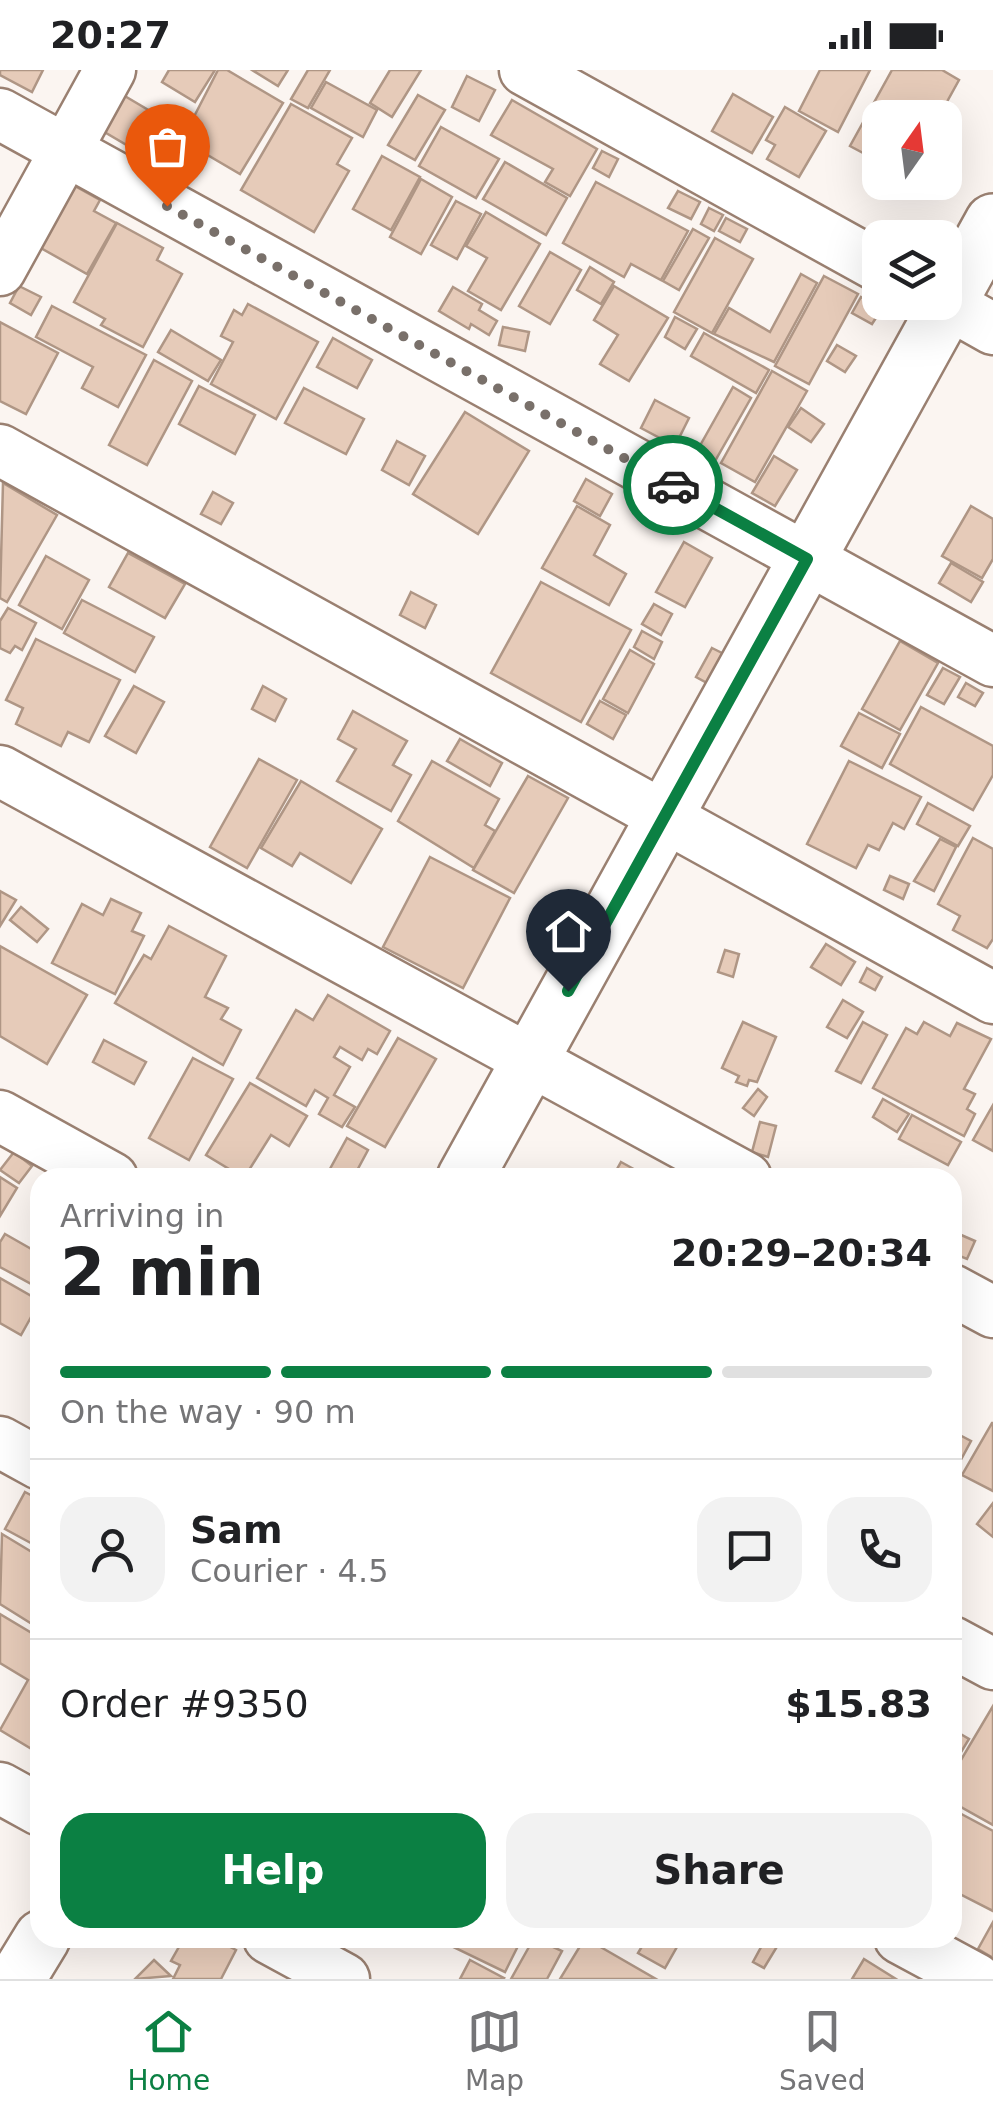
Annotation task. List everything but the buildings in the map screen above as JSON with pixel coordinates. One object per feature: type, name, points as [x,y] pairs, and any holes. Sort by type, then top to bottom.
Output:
[{"type":"main road","points":[[962,312],[993,222]]},
{"type":"main road","points":[[471,1168],[807,559],[957,320]]},
{"type":"main road","points":[[17,1979],[36,1948]]},
{"type":"street","points":[[0,270],[110,70]]},
{"type":"street","points":[[525,70],[862,257]]},
{"type":"street","points":[[0,114],[993,661]]},
{"type":"street","points":[[0,450],[993,998]]},
{"type":"street","points":[[0,772],[728,1168]]},
{"type":"street","points":[[0,1116],[94,1168]]},
{"type":"street","points":[[962,1295],[993,1312]]},
{"type":"street","points":[[0,1442],[30,1458]]},
{"type":"street","points":[[962,1647],[993,1664]]},
{"type":"street","points":[[0,1788],[30,1804]]},
{"type":"street","points":[[287,1948],[344,1979]]},
{"type":"street","points":[[919,1948],[976,1979]]},
{"type":"way so far","points":[[167,206],[673,485]]},
{"type":"route","points":[[568,991],[807,559],[673,485]]}]
